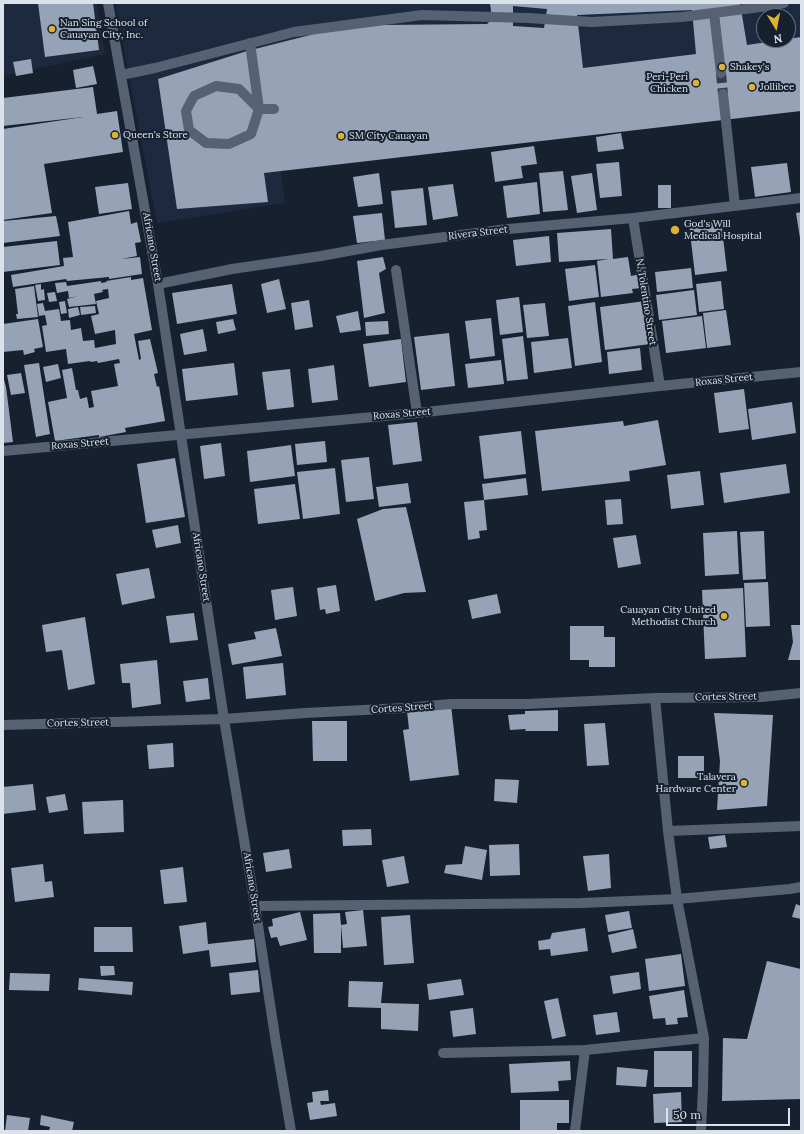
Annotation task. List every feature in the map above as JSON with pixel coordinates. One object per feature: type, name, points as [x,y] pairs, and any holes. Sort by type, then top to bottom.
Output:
[{"type":"street","name":"Africano Street","points":[[108,3],[158,284],[224,720],[276,1043],[292,1131]]},
{"type":"street","points":[[121,74],[155,68],[294,32],[422,15],[528,18],[592,22],[682,17],[784,3]]},
{"type":"street","points":[[714,13],[721,73]]},
{"type":"street","points":[[250,43],[259,108],[252,134],[229,144],[206,143],[189,130],[186,111],[194,96],[216,86],[239,89],[259,108],[274,109]]},
{"type":"street","points":[[723,94],[735,206]]},
{"type":"street","name":"Rivera Street","points":[[158,284],[232,269],[321,256],[381,245],[508,229],[633,218],[801,198]]},
{"type":"street","name":"N. Tolentino Street","points":[[633,218],[660,386]]},
{"type":"street","points":[[396,270],[416,413]]},
{"type":"street","name":"Roxas Street","points":[[3,451],[416,413],[801,372]]},
{"type":"street","name":"Cortes Street","points":[[3,725],[224,720],[305,713],[451,704],[527,704],[654,698],[761,697],[801,693]]},
{"type":"street","points":[[654,698],[668,831],[677,898],[704,1038],[704,1088],[701,1131]]},
{"type":"street","points":[[668,831],[801,826]]},
{"type":"street","points":[[255,906],[582,903],[790,890],[801,887]]},
{"type":"street","points":[[443,1053],[585,1050],[704,1038]]},
{"type":"street","points":[[575,1131],[585,1050]]},
{"type":"shaded area","name":"Nan Sing School of Cauayan City, Inc.","points":[[3,3],[97,3],[105,54],[3,76]]},
{"type":"shaded area","name":"SM City Cauayan","points":[[115,3],[801,3],[801,106],[280,167],[285,203],[157,223]]},
{"type":"building","points":[[38,3],[93,3],[99,50],[45,57]]},
{"type":"building","name":"SM City Cauayan","points":[[490,3],[740,3],[747,45],[756,44],[756,48],[796,48],[796,38],[801,37],[801,111],[264,173],[268,202],[177,209],[158,79],[247,51],[322,32],[382,25],[487,24],[492,19]],"holes":[[[513,6],[547,9],[544,28],[513,26]],[[692,10],[696,54],[583,68],[577,15]]]},
{"type":"building","points":[[31,59],[33,73],[16,76],[13,62]]},
{"type":"building","points":[[93,66],[97,84],[76,88],[73,70]]},
{"type":"building","points":[[93,87],[97,114],[117,111],[123,152],[44,164],[52,213],[3,220],[3,129],[83,117],[3,126],[3,98]]},
{"type":"building","points":[[621,133],[624,149],[598,152],[596,137]]},
{"type":"building","points":[[534,146],[537,164],[521,166],[523,178],[495,182],[491,152]]},
{"type":"building","points":[[619,162],[622,196],[600,198],[596,164]]},
{"type":"building","points":[[787,163],[791,192],[755,197],[751,167]]},
{"type":"building","points":[[563,171],[568,210],[543,212],[539,173]]},
{"type":"building","points":[[379,173],[383,204],[358,207],[353,177]]},
{"type":"building","points":[[592,173],[597,210],[577,213],[571,176]]},
{"type":"building","points":[[537,182],[540,214],[507,218],[503,186]]},
{"type":"building","points":[[128,183],[132,209],[99,214],[95,187]]},
{"type":"building","points":[[453,184],[458,216],[433,220],[428,187]]},
{"type":"building","points":[[658,185],[671,185],[671,208],[658,208]]},
{"type":"building","points":[[423,188],[427,225],[395,228],[391,191]]},
{"type":"building","points":[[129,211],[131,224],[137,222],[141,242],[135,243],[137,256],[121,259],[140,257],[142,274],[109,279],[109,277],[67,281],[66,279],[13,287],[11,275],[64,266],[63,258],[73,257],[68,222]]},
{"type":"building","points":[[801,212],[801,238],[800,238],[796,213]]},
{"type":"building","points":[[382,213],[385,240],[357,243],[353,216]]},
{"type":"building","points":[[56,216],[60,236],[3,243],[3,221]]},
{"type":"building","points":[[721,220],[727,271],[695,275],[689,224]]},
{"type":"building","points":[[611,229],[613,259],[628,257],[631,276],[640,274],[642,288],[632,289],[633,293],[601,297],[597,261],[608,259],[559,262],[557,233]]},
{"type":"building","points":[[549,236],[551,262],[516,266],[513,240]]},
{"type":"building","points":[[57,241],[60,265],[3,272],[3,247]]},
{"type":"building","points":[[383,257],[386,269],[379,273],[385,313],[364,318],[357,261]]},
{"type":"building","points":[[595,265],[599,297],[569,301],[565,269]]},
{"type":"building","points":[[691,268],[693,288],[657,292],[655,272]]},
{"type":"building","points":[[131,277],[131,280],[143,278],[152,330],[134,334],[139,360],[141,359],[138,341],[150,339],[158,373],[154,374],[157,387],[159,386],[165,421],[125,428],[126,432],[99,437],[99,435],[55,441],[48,402],[67,398],[62,370],[72,368],[76,390],[78,390],[80,399],[87,397],[89,408],[94,407],[91,391],[118,386],[114,364],[120,363],[119,359],[98,363],[97,361],[90,361],[68,364],[66,349],[46,352],[42,326],[47,325],[45,315],[39,316],[37,304],[43,303],[45,311],[59,309],[61,321],[70,320],[71,330],[81,328],[83,341],[94,340],[95,348],[116,344],[115,330],[95,334],[91,316],[99,314],[96,301],[109,298],[108,289],[94,294],[96,304],[69,307],[67,299],[78,296],[69,298],[68,291],[57,293],[55,283],[66,282],[67,286],[101,281],[101,283]]},
{"type":"building","points":[[279,279],[286,309],[267,313],[261,284]]},
{"type":"building","points":[[721,281],[724,309],[699,312],[696,284]]},
{"type":"building","points":[[41,284],[41,290],[44,289],[45,300],[38,301],[35,285]]},
{"type":"building","points":[[232,284],[237,314],[177,324],[172,293]]},
{"type":"building","points":[[34,286],[38,317],[17,319],[16,314],[18,314],[15,289]]},
{"type":"building","points":[[694,290],[697,315],[659,320],[656,295]]},
{"type":"building","points":[[55,292],[57,301],[49,302],[47,293]]},
{"type":"building","points":[[519,297],[523,332],[500,335],[496,300]]},
{"type":"building","points":[[309,300],[313,327],[295,330],[291,303]]},
{"type":"building","points":[[65,301],[67,313],[61,314],[59,302]]},
{"type":"building","points":[[645,301],[650,344],[605,350],[600,307]]},
{"type":"building","points":[[595,302],[602,362],[575,366],[568,306]]},
{"type":"building","points":[[545,303],[549,336],[527,338],[523,305]]},
{"type":"building","points":[[95,306],[96,313],[81,315],[80,307]]},
{"type":"building","points":[[78,307],[80,315],[69,318],[68,309]]},
{"type":"building","points":[[726,310],[731,345],[707,348],[703,313]]},
{"type":"building","points":[[358,311],[361,330],[340,333],[336,316]]},
{"type":"building","points":[[702,316],[706,348],[666,353],[662,321]]},
{"type":"building","points":[[491,318],[495,356],[470,359],[465,321]]},
{"type":"building","points":[[38,319],[43,347],[34,349],[35,352],[24,355],[23,350],[3,352],[3,324]]},
{"type":"building","points":[[233,319],[236,330],[218,334],[216,322]]},
{"type":"building","points":[[388,321],[389,334],[366,336],[365,322]]},
{"type":"building","points":[[203,329],[207,351],[184,355],[180,334]]},
{"type":"building","points":[[449,333],[455,386],[421,390],[414,337]]},
{"type":"building","points":[[523,336],[528,379],[507,381],[502,339]]},
{"type":"building","points":[[568,338],[572,368],[534,373],[531,342]]},
{"type":"building","points":[[401,339],[406,382],[369,387],[363,344]]},
{"type":"building","points":[[640,348],[642,370],[609,374],[607,352]]},
{"type":"building","points":[[501,360],[504,384],[468,388],[465,364]]},
{"type":"building","points":[[39,363],[50,434],[36,437],[24,365]]},
{"type":"building","points":[[234,363],[238,395],[186,401],[182,369]]},
{"type":"building","points":[[58,364],[61,378],[46,382],[43,367]]},
{"type":"building","points":[[334,365],[338,400],[312,403],[308,369]]},
{"type":"building","points":[[290,369],[294,407],[267,410],[262,372]]},
{"type":"building","points":[[21,373],[25,393],[11,395],[7,375]]},
{"type":"building","points":[[3,376],[6,387],[13,442],[3,443]]},
{"type":"building","points":[[744,389],[749,429],[719,433],[714,393]]},
{"type":"building","points":[[792,402],[796,433],[752,440],[748,409]]},
{"type":"building","points":[[658,420],[666,465],[629,471],[630,481],[542,491],[535,431],[623,421],[624,426]]},
{"type":"building","points":[[417,422],[422,461],[393,465],[388,425]]},
{"type":"building","points":[[521,431],[526,474],[484,479],[479,436]]},
{"type":"building","points":[[325,441],[327,462],[297,465],[295,444]]},
{"type":"building","points":[[221,443],[225,476],[204,479],[200,446]]},
{"type":"building","points":[[291,445],[295,476],[250,482],[247,451]]},
{"type":"building","points":[[369,457],[374,499],[346,502],[341,460]]},
{"type":"building","points":[[175,458],[185,517],[146,523],[137,464]]},
{"type":"building","points":[[786,464],[790,493],[724,503],[720,473]]},
{"type":"building","points":[[335,468],[340,514],[303,519],[297,472]]},
{"type":"building","points":[[700,471],[704,505],[671,509],[667,475]]},
{"type":"building","points":[[526,478],[528,495],[484,500],[482,484]]},
{"type":"building","points":[[408,483],[411,503],[379,507],[376,487]]},
{"type":"building","points":[[295,484],[300,519],[258,524],[254,489]]},
{"type":"building","points":[[621,499],[623,524],[607,525],[605,500]]},
{"type":"building","points":[[484,500],[487,530],[479,531],[480,538],[468,540],[464,502]]},
{"type":"building","points":[[406,507],[426,592],[404,593],[375,601],[357,519],[383,509]]},
{"type":"building","points":[[178,525],[181,543],[156,548],[152,530]]},
{"type":"building","points":[[737,531],[739,574],[705,576],[703,533]]},
{"type":"building","points":[[764,531],[766,579],[743,580],[740,532]]},
{"type":"building","points":[[636,535],[641,564],[618,568],[613,538]]},
{"type":"building","points":[[149,568],[155,598],[122,605],[116,574]]},
{"type":"building","points":[[768,582],[770,626],[746,627],[744,583]]},
{"type":"building","points":[[336,585],[340,611],[326,614],[325,609],[320,610],[317,588]]},
{"type":"building","points":[[293,587],[297,616],[275,620],[271,590]]},
{"type":"building","name":"Cauayan City United Methodist Church","points":[[743,588],[746,657],[705,659],[702,590]]},
{"type":"building","points":[[497,594],[501,613],[472,619],[468,600]]},
{"type":"building","points":[[194,613],[198,640],[170,643],[166,616]]},
{"type":"building","points":[[85,617],[95,684],[68,690],[62,650],[46,652],[42,625]]},
{"type":"building","points":[[791,625],[801,625],[801,660],[788,660],[793,642]]},
{"type":"building","points":[[570,626],[604,626],[604,637],[615,637],[615,667],[589,667],[589,660],[570,660]]},
{"type":"building","points":[[276,628],[282,656],[232,665],[228,644],[256,639],[254,632]]},
{"type":"building","points":[[157,660],[161,704],[132,708],[130,683],[122,683],[120,664]]},
{"type":"building","points":[[283,663],[286,695],[246,699],[243,667]]},
{"type":"building","points":[[208,678],[210,699],[186,702],[183,681]]},
{"type":"building","points":[[451,705],[459,775],[410,781],[403,730],[409,729],[407,711]]},
{"type":"building","points":[[558,710],[558,731],[525,731],[526,729],[510,730],[508,715],[525,714],[525,711]]},
{"type":"building","name":"Talavera Hardware Center","points":[[714,713],[773,715],[767,806],[717,810],[720,761]]},
{"type":"building","points":[[312,721],[347,721],[347,761],[313,761]]},
{"type":"building","points":[[605,723],[609,765],[587,766],[584,724]]},
{"type":"building","points":[[173,743],[174,767],[149,769],[147,745]]},
{"type":"building","points":[[678,756],[704,756],[704,778],[678,778]]},
{"type":"building","points":[[495,779],[519,780],[517,803],[494,801]]},
{"type":"building","points":[[33,784],[36,810],[3,814],[3,787]]},
{"type":"building","points":[[65,794],[68,810],[49,813],[46,797]]},
{"type":"building","points":[[123,800],[124,832],[84,834],[82,802]]},
{"type":"building","points":[[371,829],[372,845],[343,846],[342,830]]},
{"type":"building","points":[[725,835],[727,847],[710,849],[708,837]]},
{"type":"building","points":[[519,844],[520,875],[490,876],[489,845]]},
{"type":"building","points":[[465,846],[487,850],[482,880],[444,873],[446,865],[462,864]]},
{"type":"building","points":[[289,849],[292,868],[266,872],[263,853]]},
{"type":"building","points":[[609,854],[611,888],[588,891],[583,856]]},
{"type":"building","points":[[404,856],[409,883],[387,887],[382,860]]},
{"type":"building","points":[[43,864],[45,882],[52,881],[54,897],[15,902],[11,868]]},
{"type":"building","points":[[183,867],[187,902],[164,904],[160,870]]},
{"type":"building","points":[[796,904],[801,906],[801,919],[792,917]]},
{"type":"building","points":[[363,910],[367,946],[343,948],[341,925],[347,924],[345,912]]},
{"type":"building","points":[[629,911],[632,928],[608,932],[605,915]]},
{"type":"building","points":[[300,912],[307,940],[280,946],[277,937],[271,938],[268,927],[273,926],[272,919]]},
{"type":"building","points":[[340,913],[341,953],[314,953],[313,914]]},
{"type":"building","points":[[410,915],[414,963],[384,965],[381,917]]},
{"type":"building","points":[[206,922],[208,944],[254,939],[256,962],[211,967],[209,950],[183,954],[179,926]]},
{"type":"building","points":[[94,927],[132,927],[133,952],[94,952]]},
{"type":"building","points":[[585,928],[588,951],[551,956],[550,949],[539,950],[538,941],[550,939],[552,933]]},
{"type":"building","points":[[633,929],[637,948],[612,953],[608,935]]},
{"type":"building","points":[[681,954],[685,986],[649,991],[645,959]]},
{"type":"building","points":[[767,961],[801,969],[801,1099],[722,1101],[723,1038],[747,1039]]},
{"type":"building","points":[[100,966],[114,966],[115,975],[101,976]]},
{"type":"building","points":[[258,970],[260,992],[231,995],[229,973]]},
{"type":"building","points":[[639,972],[641,989],[613,994],[610,976]]},
{"type":"building","points":[[10,973],[50,974],[49,991],[9,990]]},
{"type":"building","points":[[79,978],[133,982],[132,995],[78,990]]},
{"type":"building","points":[[461,979],[464,995],[429,1000],[427,984]]},
{"type":"building","points":[[349,981],[383,982],[381,1003],[419,1004],[418,1031],[381,1029],[381,1008],[348,1007]]},
{"type":"building","points":[[684,990],[688,1017],[677,1018],[678,1024],[666,1025],[665,1018],[653,1019],[649,996]]},
{"type":"building","points":[[558,998],[566,1036],[552,1039],[544,1001]]},
{"type":"building","points":[[473,1008],[476,1034],[453,1037],[450,1011]]},
{"type":"building","points":[[617,1012],[620,1032],[596,1035],[593,1015]]},
{"type":"building","points":[[654,1051],[692,1051],[692,1087],[654,1087]]},
{"type":"building","points":[[570,1061],[571,1080],[558,1081],[559,1091],[511,1093],[509,1064]]},
{"type":"building","points":[[617,1067],[648,1070],[646,1087],[616,1085]]},
{"type":"building","points":[[328,1090],[329,1101],[320,1101],[321,1105],[335,1103],[337,1116],[310,1120],[307,1103],[313,1102],[312,1092]]},
{"type":"building","points":[[681,1092],[682,1122],[654,1123],[653,1094]]},
{"type":"building","points":[[520,1100],[569,1100],[569,1123],[557,1123],[557,1131],[520,1131]]},
{"type":"building","points":[[7,1115],[30,1118],[28,1131],[5,1131]]},
{"type":"building","points":[[41,1115],[74,1122],[72,1131],[49,1131],[50,1127],[40,1125]]},
{"type":"tunnel","points":[[721,73],[723,94]]},
{"type":"place","name":"Nan Sing School of Cauayan City, Inc.","points":[[52,29]]},
{"type":"place","name":"Shakey's","points":[[722,67]]},
{"type":"place","name":"Peri-Peri Chicken","points":[[696,83]]},
{"type":"place","name":"Jollibee","points":[[752,87]]},
{"type":"place","name":"Queen's Store","points":[[115,135]]},
{"type":"place","name":"SM City Cauayan","points":[[341,136]]},
{"type":"place","name":"God's Will Medical Hospital","points":[[675,230]]},
{"type":"place","name":"Cauayan City United Methodist Church","points":[[724,616]]},
{"type":"place","name":"Talavera Hardware Center","points":[[744,783]]}]
